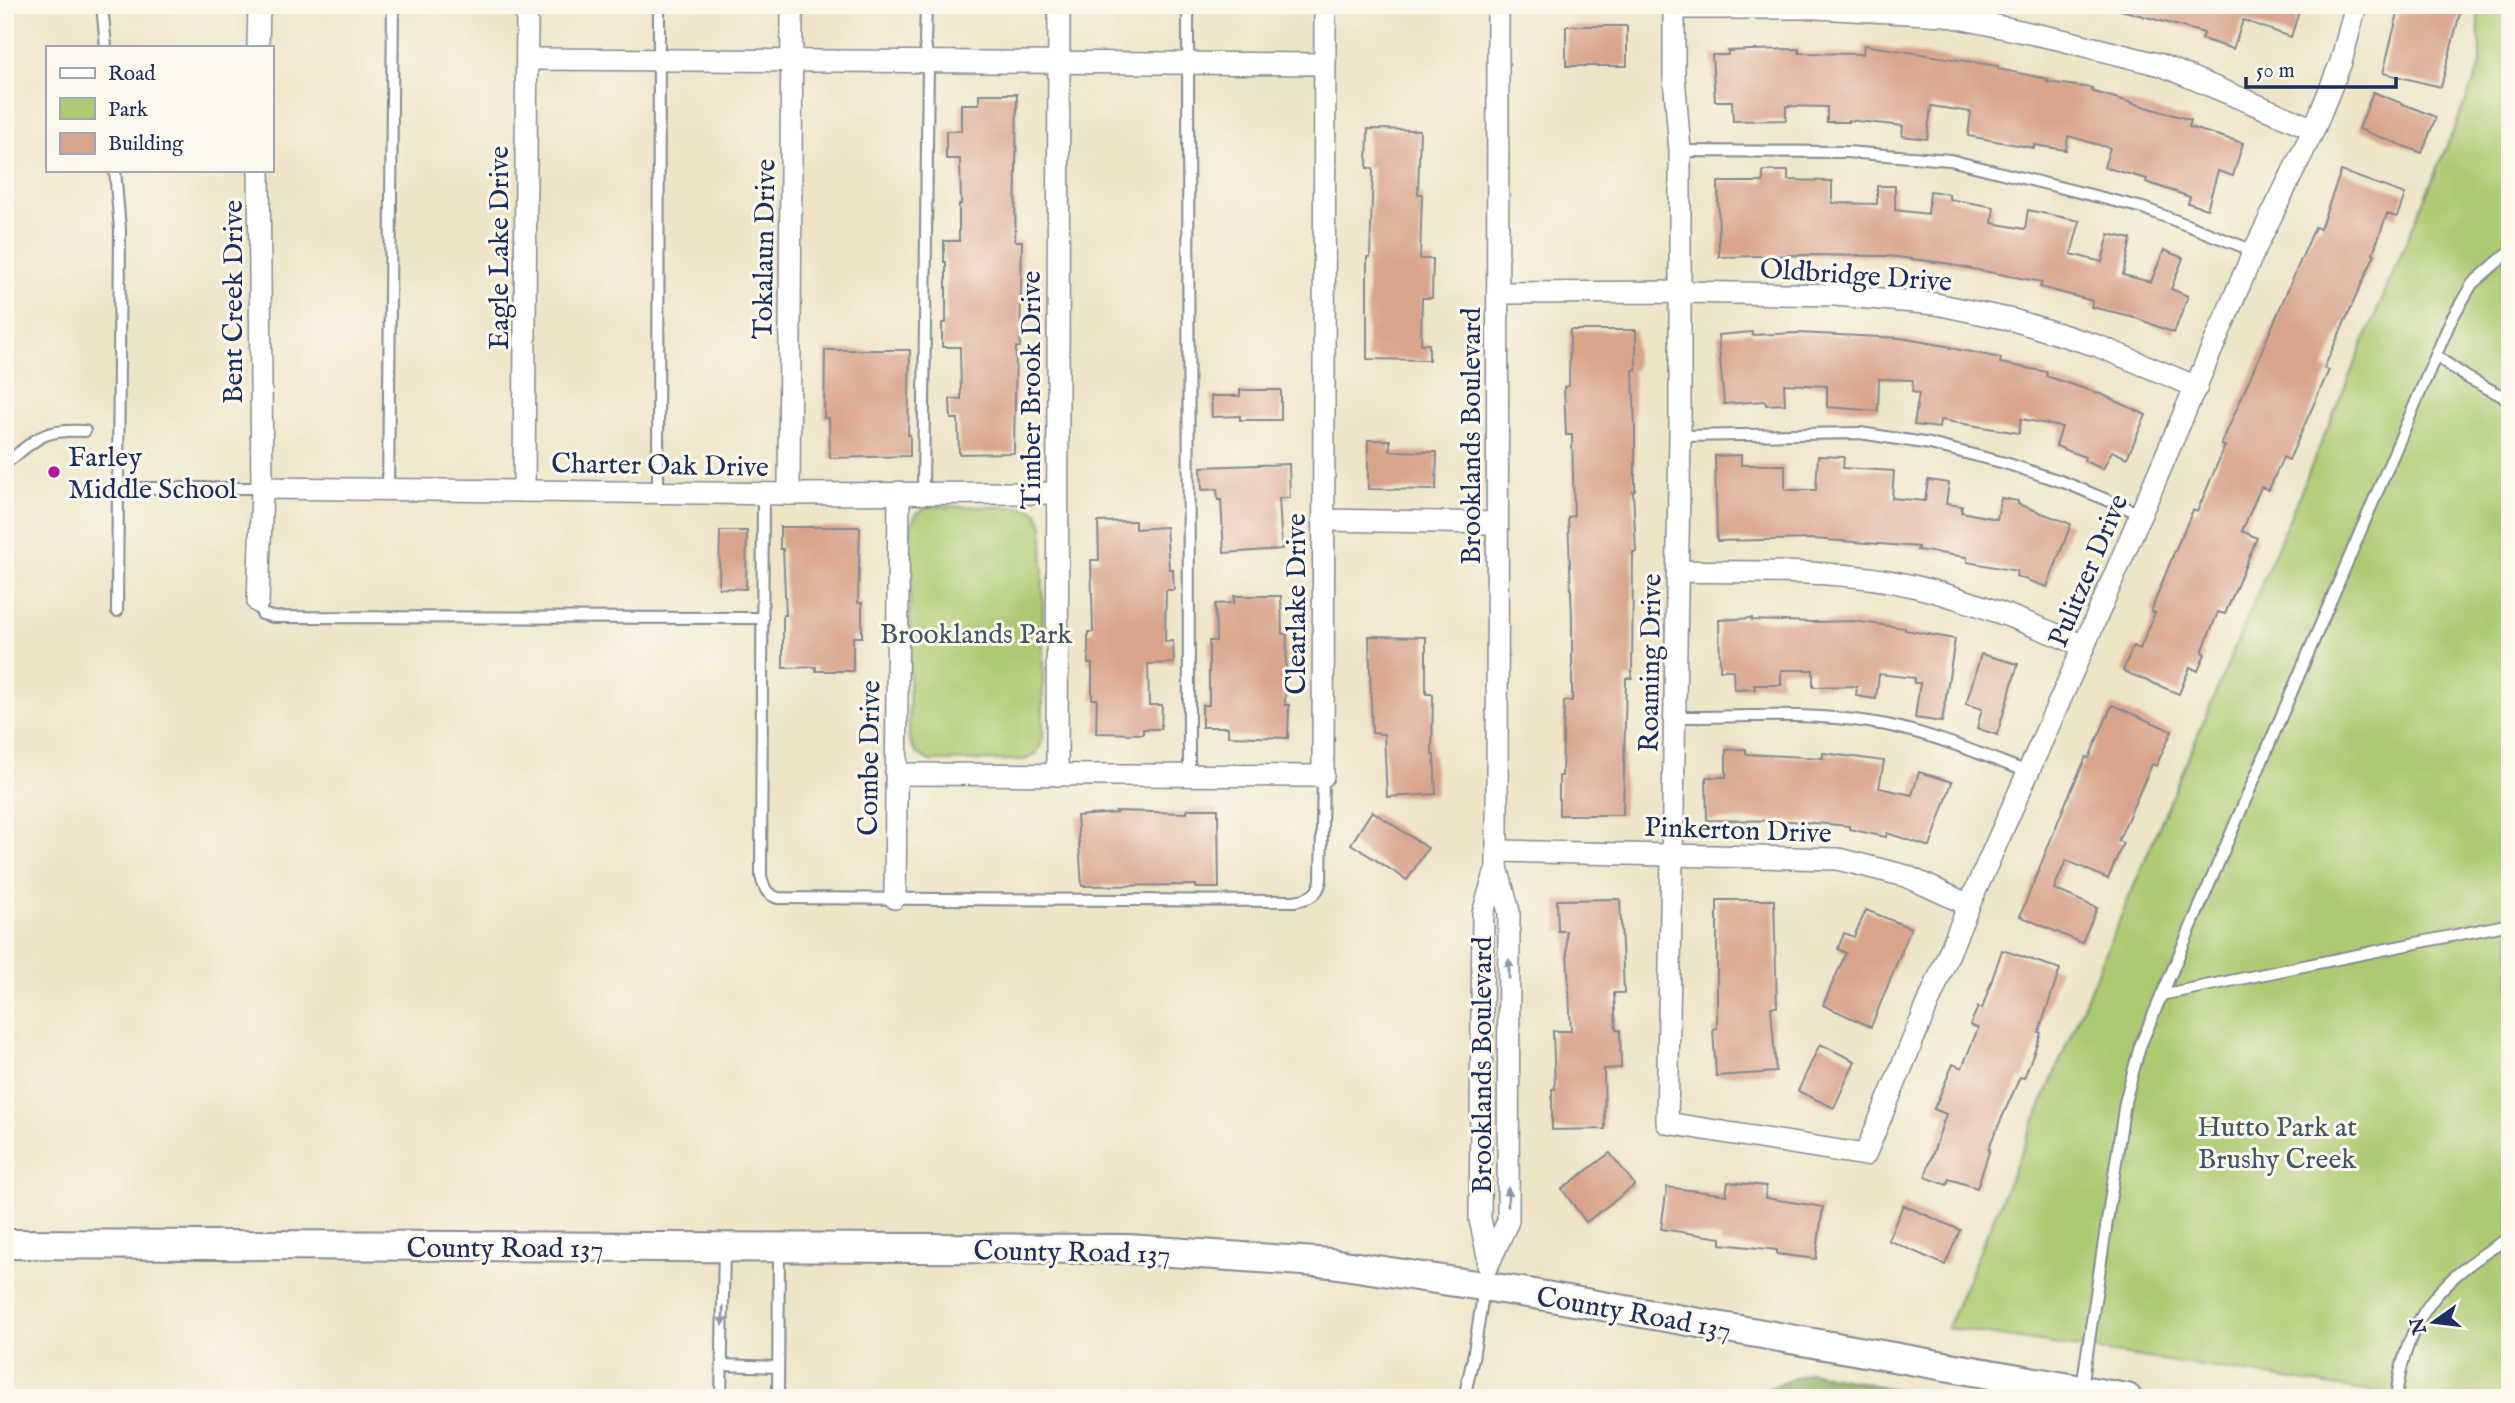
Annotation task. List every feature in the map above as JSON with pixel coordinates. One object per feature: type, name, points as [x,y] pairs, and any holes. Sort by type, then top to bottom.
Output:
[{"type":"street","points":[[258,5],[258,46]]},
{"type":"street","name":"Eagle Lake Drive","points":[[524,491],[527,5]]},
{"type":"street","name":"Tokalaun Drive","points":[[789,494],[792,5]]},
{"type":"street","name":"Timber Brook Drive","points":[[1057,775],[1059,5]]},
{"type":"street","name":"Clearlake Drive","points":[[1323,776],[1325,5]]},
{"type":"street","name":"Brooklands Boulevard","points":[[1483,1288],[1489,1261],[1480,1219],[1483,913],[1497,859],[1498,5]]},
{"type":"street","name":"Pulitzer Drive","points":[[1865,1155],[1969,905],[2254,251],[2314,129],[2342,62],[2356,5]]},
{"type":"street","points":[[1674,7],[1945,10],[2161,65],[2314,129]]},
{"type":"street","name":"Roaming Drive","points":[[1674,7],[1674,76],[1680,151],[1681,436],[1667,1123],[1865,1155]]},
{"type":"street","points":[[527,59],[1325,64]]},
{"type":"street","name":"Bent Creek Drive","points":[[258,602],[262,488],[259,172]]},
{"type":"street","name":"Oldbridge Drive","points":[[1498,293],[1836,295],[1936,304],[2013,320],[2098,346],[2197,387]]},
{"type":"street","name":"Charter Oak Drive","points":[[262,488],[789,494],[1058,493]]},
{"type":"street","name":"Combe Drive","points":[[895,898],[899,492]]},
{"type":"street","points":[[1323,520],[1497,523]]},
{"type":"street","points":[[1679,571],[1832,574],[1912,586],[1994,610],[2084,646]]},
{"type":"street","points":[[896,774],[1323,776]]},
{"type":"street","name":"Pinkerton Drive","points":[[1497,859],[1673,854],[1838,859],[1906,876],[1969,905]]},
{"type":"street","name":"County Road 137","points":[[5,1244],[1128,1249],[1331,1263],[1534,1294],[2127,1398]]},
{"type":"lane","points":[[102,5],[106,46]]},
{"type":"lane","points":[[388,490],[393,5]]},
{"type":"lane","points":[[658,492],[659,5]]},
{"type":"lane","points":[[923,492],[928,60],[925,42],[926,5]]},
{"type":"lane","points":[[1188,5],[1189,775]]},
{"type":"lane","points":[[1680,151],[1846,152],[1950,160],[2143,208],[2254,251]]},
{"type":"lane","points":[[115,172],[120,230],[117,611]]},
{"type":"lane","points":[[2081,1390],[2125,1102],[2140,1046],[2451,320],[2472,284],[2510,251]]},
{"type":"lane","points":[[2436,356],[2510,400]]},
{"type":"lane","points":[[5,464],[43,434],[58,430],[85,431]]},
{"type":"lane","points":[[1681,436],[1860,433],[1930,444],[2005,463],[2066,483],[2141,514]]},
{"type":"lane","points":[[119,488],[262,488]]},
{"type":"lane","points":[[763,493],[761,876],[764,888],[770,895],[778,898],[1306,899],[1320,888],[1323,776]]},
{"type":"lane","points":[[258,602],[262,614],[273,617],[762,618]]},
{"type":"lane","points":[[1676,717],[1811,716],[1871,722],[1932,737],[2028,772]]},
{"type":"lane","points":[[2161,995],[2510,924]]},
{"type":"lane","points":[[2396,1398],[2399,1369],[2412,1332],[2434,1295],[2472,1260],[2510,1237]]},
{"type":"lane","points":[[722,1398],[724,1247]]},
{"type":"lane","points":[[778,1398],[779,1248]]},
{"type":"lane","points":[[1464,1398],[1483,1288]]},
{"type":"lane","points":[[722,1365],[778,1367]]},
{"type":"green space","name":"Hutto Park at Brushy Creek","points":[[2477,5],[2510,5],[2510,1398],[2413,1398],[1947,1328],[2481,65]]},
{"type":"green space","name":"Brooklands Park","points":[[929,506],[1024,507],[1037,511],[1043,526],[1043,740],[1037,753],[1025,760],[930,761],[916,753],[909,740],[911,524],[917,513]]},
{"type":"green space","points":[[1810,1372],[1938,1398],[1744,1398]]},
{"type":"building","points":[[2122,5],[2301,5],[2291,37],[2243,20],[2233,49],[2202,39],[2204,33],[2121,10]]},
{"type":"building","points":[[2400,5],[2462,5],[2441,87],[2383,73]]},
{"type":"building","points":[[1566,26],[1627,26],[1627,66],[1566,66]]},
{"type":"building","points":[[1864,45],[1998,66],[1998,69],[2048,79],[2047,82],[2092,88],[2091,91],[2191,120],[2189,127],[2243,143],[2233,176],[2218,171],[2207,209],[2188,203],[2190,197],[2146,182],[2147,179],[2104,167],[2110,148],[2068,136],[2066,150],[2034,145],[2034,148],[1968,136],[1971,112],[1931,106],[1927,139],[1902,136],[1903,126],[1848,120],[1827,122],[1827,107],[1786,106],[1786,120],[1733,121],[1732,101],[1715,101],[1712,55],[1728,55],[1728,51],[1799,49],[1799,53],[1863,54]]},
{"type":"building","points":[[2373,92],[2436,117],[2422,153],[2359,129]]},
{"type":"building","points":[[979,94],[1017,94],[1015,241],[1022,241],[1014,453],[959,454],[958,419],[951,419],[950,399],[961,399],[960,347],[942,347],[942,323],[946,323],[944,241],[959,241],[961,204],[960,159],[946,159],[946,131],[961,131],[961,104],[979,104]]},
{"type":"building","points":[[1368,129],[1420,130],[1420,259],[1433,259],[1432,298],[1422,298],[1421,344],[1429,344],[1429,360],[1367,359],[1367,257],[1370,257],[1373,168],[1367,168]]},
{"type":"building","points":[[1763,171],[1788,171],[1788,180],[1832,181],[1832,203],[1877,204],[1877,186],[1895,186],[1895,210],[1928,214],[1930,191],[1949,194],[1949,199],[1994,207],[1992,223],[2025,229],[2028,210],[2080,221],[2071,254],[2102,262],[2109,234],[2131,239],[2123,275],[2151,282],[2164,250],[2183,258],[2171,289],[2188,296],[2174,333],[2131,316],[2091,307],[2093,301],[2040,287],[2042,282],[1951,264],[1888,256],[1719,257],[1718,182],[1763,182]]},
{"type":"building","points":[[2341,171],[2405,194],[2397,217],[2387,214],[2373,253],[2375,254],[2324,368],[2329,370],[2289,460],[2283,457],[2269,490],[2261,487],[2242,531],[2257,538],[2225,614],[2218,612],[2202,652],[2205,654],[2198,671],[2190,667],[2179,694],[2123,671],[2133,646],[2140,649],[2155,613],[2151,611],[2174,553],[2193,510],[2197,512],[2225,446],[2221,445],[2315,227],[2320,229]]},
{"type":"building","points":[[1570,330],[1636,330],[1636,370],[1633,370],[1633,491],[1636,552],[1633,552],[1632,678],[1626,678],[1623,815],[1559,815],[1564,701],[1572,701],[1568,517],[1574,516],[1572,435],[1566,435],[1564,387],[1569,386]]},
{"type":"building","points":[[1752,332],[1752,335],[1797,333],[1901,338],[1951,347],[2001,358],[2000,363],[2047,372],[2046,376],[2103,395],[2146,415],[2127,458],[2112,451],[2103,469],[2084,461],[2085,457],[2056,446],[2062,427],[2021,419],[2019,433],[1940,420],[1939,428],[1914,425],[1919,393],[1912,392],[1913,380],[1879,379],[1878,411],[1827,407],[1827,386],[1784,384],[1785,404],[1766,405],[1765,401],[1724,404],[1718,335]]},
{"type":"building","points":[[825,350],[910,350],[910,456],[830,458],[829,418],[824,418]]},
{"type":"building","points":[[1240,390],[1281,390],[1281,420],[1240,420],[1240,416],[1212,417],[1211,396],[1240,396]]},
{"type":"building","points":[[1368,440],[1390,440],[1390,451],[1437,452],[1436,490],[1368,489]]},
{"type":"building","points":[[1741,455],[1741,465],[1785,465],[1785,490],[1816,490],[1818,456],[1844,457],[1843,468],[1894,471],[1892,498],[1925,501],[1928,480],[1949,483],[1946,504],[1962,506],[1961,512],[1997,519],[2001,498],[2018,501],[2018,504],[2071,524],[2047,587],[2016,576],[2017,571],[1967,562],[1967,557],[1917,550],[1918,547],[1814,539],[1717,541],[1715,456]]},
{"type":"building","points":[[1289,464],[1290,498],[1279,498],[1282,549],[1224,553],[1221,500],[1218,500],[1217,489],[1202,490],[1201,467]]},
{"type":"building","points":[[1135,521],[1135,529],[1166,527],[1169,569],[1173,569],[1174,590],[1166,590],[1165,642],[1173,641],[1174,663],[1148,664],[1149,705],[1162,705],[1161,729],[1143,729],[1143,734],[1096,733],[1097,699],[1092,699],[1092,664],[1088,664],[1088,632],[1093,632],[1091,560],[1099,560],[1098,522]]},
{"type":"building","points":[[780,527],[860,527],[858,603],[862,603],[862,637],[853,637],[853,671],[816,671],[816,667],[783,668],[783,615],[786,615]]},
{"type":"building","points":[[720,531],[747,531],[746,589],[719,588]]},
{"type":"building","points":[[1234,596],[1281,596],[1282,634],[1287,634],[1285,705],[1289,705],[1288,738],[1228,736],[1228,727],[1202,727],[1202,705],[1209,705],[1209,641],[1216,641],[1215,604],[1234,603]]},
{"type":"building","points":[[1752,618],[1813,622],[1853,621],[1905,628],[1955,639],[1942,722],[1915,718],[1920,683],[1914,683],[1915,678],[1879,674],[1876,699],[1856,696],[1857,686],[1813,687],[1813,670],[1781,670],[1781,685],[1754,685],[1755,689],[1734,690],[1733,670],[1720,670],[1719,620]]},
{"type":"building","points":[[1369,636],[1426,637],[1426,694],[1433,694],[1432,755],[1436,794],[1387,797],[1384,734],[1372,733]]},
{"type":"building","points":[[1981,654],[2018,664],[1997,735],[1977,728],[1982,709],[1966,704]]},
{"type":"building","points":[[2112,705],[2172,731],[2156,766],[2152,764],[2118,841],[2123,843],[2108,879],[2066,860],[2054,889],[2097,908],[2082,943],[2020,916],[2066,802]]},
{"type":"building","points":[[1746,749],[1746,754],[1823,758],[1823,753],[1884,761],[1879,788],[1912,795],[1919,772],[1952,782],[1930,847],[1887,833],[1886,837],[1849,829],[1849,826],[1790,821],[1707,820],[1706,777],[1726,777],[1726,750]]},
{"type":"building","points":[[1187,809],[1218,809],[1219,888],[1196,888],[1196,885],[1082,886],[1077,816],[1117,813],[1116,811],[1187,813]]},
{"type":"building","points":[[1372,811],[1428,848],[1407,880],[1351,844]]},
{"type":"building","points":[[1620,899],[1624,993],[1614,993],[1616,1030],[1620,1030],[1621,1068],[1604,1069],[1605,1129],[1552,1130],[1552,1089],[1555,1089],[1553,1031],[1571,1031],[1566,931],[1558,931],[1557,900]]},
{"type":"building","points":[[1717,900],[1774,900],[1777,1007],[1771,1007],[1776,1072],[1716,1076],[1713,1029],[1717,1028]]},
{"type":"building","points":[[1866,910],[1911,928],[1871,1027],[1823,1005],[1846,953],[1838,949],[1844,933],[1854,937]]},
{"type":"building","points":[[2002,950],[2060,969],[2024,1078],[2020,1077],[1988,1149],[1977,1188],[1949,1179],[1947,1185],[1925,1177],[1946,1114],[1934,1109],[1953,1064],[1962,1068],[1978,1028],[1970,1025],[1978,1007],[1982,1009]]},
{"type":"building","points":[[1820,1044],[1855,1061],[1834,1108],[1798,1091]]},
{"type":"building","points":[[1610,1153],[1635,1185],[1586,1222],[1562,1189]]},
{"type":"building","points":[[1728,1182],[1766,1186],[1765,1198],[1823,1207],[1816,1259],[1777,1254],[1777,1250],[1721,1244],[1721,1238],[1661,1229],[1667,1187],[1726,1195]]},
{"type":"building","points":[[1903,1205],[1960,1230],[1945,1265],[1888,1240]]},
{"type":"place","name":"Farley Middle School","points":[[54,472]]}]
